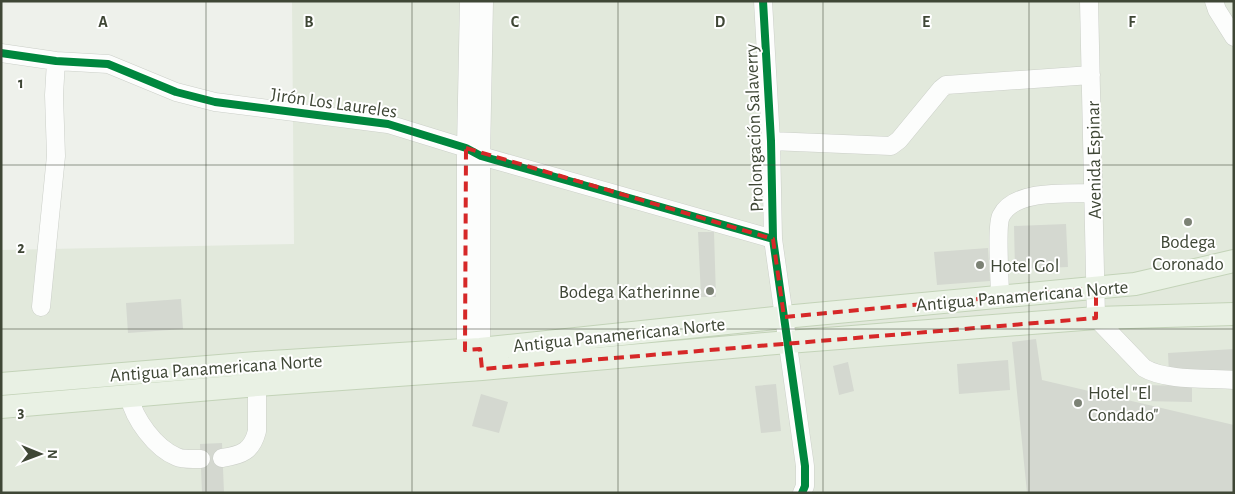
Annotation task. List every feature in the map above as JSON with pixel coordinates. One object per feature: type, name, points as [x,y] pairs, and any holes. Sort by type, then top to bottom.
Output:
[{"type":"main road","name":"Antigua Panamericana Norte","points":[[474,360],[784,317],[1135,284],[1234,261]]},
{"type":"main road","name":"Antigua Panamericana Norte","points":[[1,407],[128,385],[257,374],[788,342],[1096,318],[1234,314]]},
{"type":"main road","name":"Antigua Panamericana Norte","points":[[1,384],[128,385]]},
{"type":"street","points":[[469,1],[474,152],[474,360]]},
{"type":"street","points":[[474,152],[484,1]]},
{"type":"street","name":"Prolongación Salaverry","points":[[763,1],[771,141],[773,239],[805,466],[805,486],[802,493]]},
{"type":"street","name":"Avenida Espinar","points":[[1089,1],[1096,318]]},
{"type":"street","points":[[1214,1],[1217,10],[1234,38]]},
{"type":"street","name":"Jirón Los Laureles","points":[[1,53],[56,61],[108,64],[176,92],[215,102],[388,124],[474,152],[773,239]]},
{"type":"street","points":[[41,307],[56,156],[54,95],[56,61]]},
{"type":"street","points":[[771,141],[891,146],[899,140],[941,88],[946,85],[1091,75]]},
{"type":"street","points":[[1000,297],[1000,218],[1008,206],[1023,198],[1093,193]]},
{"type":"street","points":[[1096,318],[1149,371],[1162,375],[1234,380]]},
{"type":"street","points":[[222,458],[238,456],[245,452],[255,438],[257,431],[257,374]]},
{"type":"street","points":[[128,385],[130,403],[145,429],[167,452],[179,458],[201,459]]},
{"type":"highlighted area","points":[[466,148],[773,239],[784,317],[1096,288],[1096,318],[482,369],[480,349],[465,350]]},
{"type":"shaded area","points":[[292,1],[1234,1],[1234,493],[1,493],[1,250],[294,244]]},
{"type":"building","points":[[1066,224],[1068,267],[1015,269],[1014,226]]},
{"type":"building","points":[[698,232],[714,232],[716,297],[701,297]]},
{"type":"building","points":[[988,248],[990,281],[937,285],[934,252]]},
{"type":"building","points":[[181,299],[183,329],[128,333],[126,303]]},
{"type":"building","name":"Hotel \"El Condado\"","points":[[1036,339],[1042,380],[1234,425],[1234,493],[1027,493],[1012,342]]},
{"type":"building","points":[[1234,349],[1234,370],[1169,374],[1168,353]]},
{"type":"building","points":[[1008,360],[1010,390],[959,394],[957,364]]},
{"type":"building","points":[[848,362],[854,391],[839,395],[833,366]]},
{"type":"building","points":[[776,384],[781,431],[761,433],[755,386]]},
{"type":"building","points":[[1141,385],[1192,386],[1192,402],[1141,401]]},
{"type":"building","points":[[481,394],[508,402],[499,433],[472,426]]},
{"type":"building","points":[[222,443],[224,493],[202,493],[200,444]]},
{"type":"cycle path","points":[[763,1],[771,141],[773,239],[805,466],[805,486],[802,493]]},
{"type":"cycle path","points":[[1,53],[56,61],[108,64],[176,92],[215,102],[388,124],[466,148],[481,156],[773,239]]},
{"type":"place","name":"Bodega Coronado","points":[[1188,222]]},
{"type":"place","name":"Hotel Gol","points":[[980,265]]},
{"type":"place","name":"Bodega Katherinne","points":[[710,291]]},
{"type":"place","name":"Hotel \"El Condado\"","points":[[1078,403]]}]
